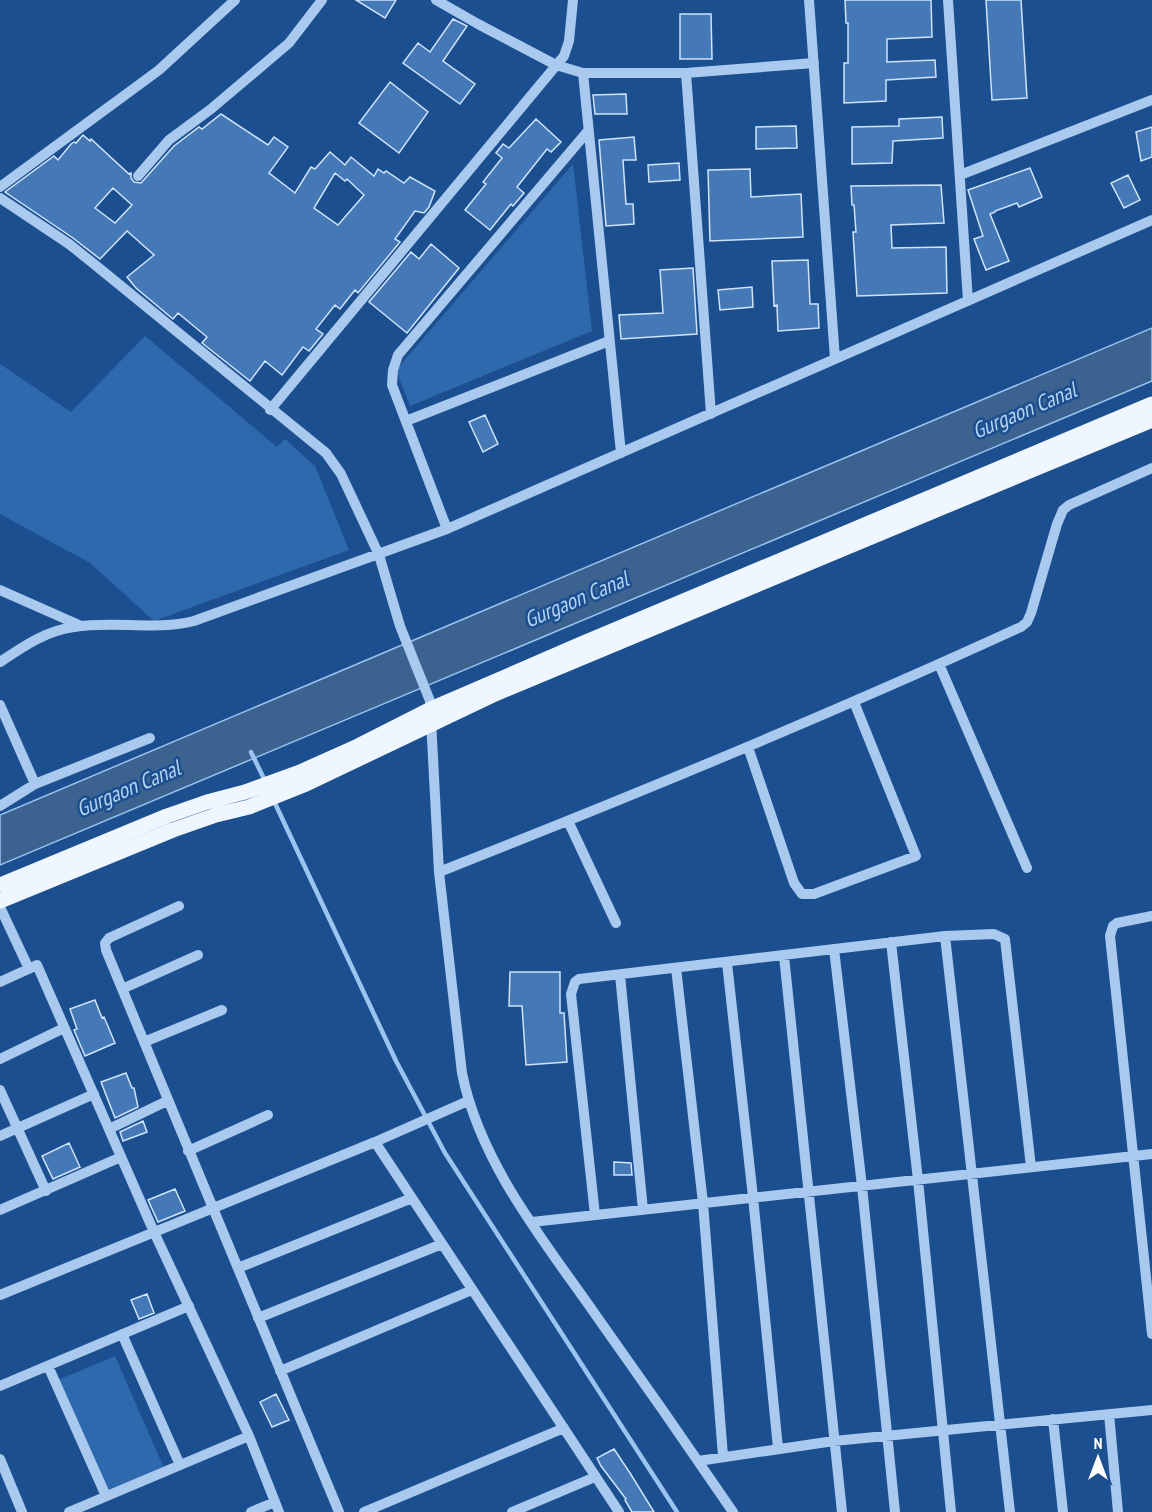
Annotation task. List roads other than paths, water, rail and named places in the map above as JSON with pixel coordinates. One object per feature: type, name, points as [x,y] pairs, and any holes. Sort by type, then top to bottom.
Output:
[{"type":"main road","points":[[0,901],[303,778],[358,746],[430,709],[724,582],[1152,404]]},
{"type":"main road","points":[[430,709],[504,690],[1152,420]]},
{"type":"main road","points":[[0,885],[167,816],[207,802],[247,799]]},
{"type":"street","points":[[0,187],[159,70],[236,0]]},
{"type":"street","points":[[138,176],[169,140],[211,109],[289,43],[322,0]]},
{"type":"street","points":[[436,0],[556,65],[582,73],[687,73],[814,63]]},
{"type":"street","points":[[270,410],[556,65],[568,48],[573,0]]},
{"type":"street","points":[[809,0],[835,359]]},
{"type":"street","points":[[948,0],[968,301]]},
{"type":"street","points":[[582,73],[621,453]]},
{"type":"street","points":[[687,73],[711,414]]},
{"type":"street","points":[[960,175],[1152,100]]},
{"type":"street","points":[[447,529],[392,385],[393,370],[398,355],[588,131]]},
{"type":"street","points":[[0,198],[69,244],[270,410],[326,453],[341,474],[379,555],[430,709],[439,872],[462,1073],[468,1101],[490,1154],[532,1222],[733,1512]]},
{"type":"street","points":[[0,662],[44,635],[82,626],[183,624],[447,529],[1152,220]]},
{"type":"street","points":[[405,420],[609,341]]},
{"type":"street","points":[[439,872],[748,747],[1021,627],[1027,622],[1034,606],[1056,524],[1062,510],[1152,468]]},
{"type":"street","points":[[0,590],[82,626]]},
{"type":"street","points":[[939,664],[1027,868]]},
{"type":"street","points":[[748,747],[794,883],[802,894],[814,894],[916,856],[854,702]]},
{"type":"street","points":[[0,705],[36,784]]},
{"type":"street","points":[[0,806],[36,784],[150,738]]},
{"type":"street","points":[[568,821],[616,923]]},
{"type":"street","points":[[179,906],[106,940],[106,950],[339,1512]]},
{"type":"street","points":[[0,907],[29,969]]},
{"type":"street","points":[[1152,915],[1117,923],[1111,930],[1132,1156],[1152,1334]]},
{"type":"street","points":[[596,1215],[571,994],[573,985],[579,980],[945,936],[994,934],[1005,939],[1031,1167]]},
{"type":"street","points":[[945,936],[1010,1512]]},
{"type":"street","points":[[891,942],[918,1180],[951,1512]]},
{"type":"street","points":[[834,949],[862,1186],[895,1512]]},
{"type":"street","points":[[122,989],[198,955]]},
{"type":"street","points":[[784,956],[842,1512]]},
{"type":"street","points":[[727,963],[778,1448]]},
{"type":"street","points":[[0,982],[37,965],[154,1232],[249,1436],[277,1507],[251,1512]]},
{"type":"street","points":[[676,968],[703,1203],[723,1456]]},
{"type":"street","points":[[620,975],[643,1209]]},
{"type":"street","points":[[144,1042],[222,1010]]},
{"type":"street","points":[[0,1059],[64,1028]]},
{"type":"street","points":[[0,1090],[46,1191]]},
{"type":"street","points":[[0,1136],[94,1094]]},
{"type":"street","points":[[108,1129],[167,1101]]},
{"type":"street","points":[[0,1295],[375,1142],[468,1101]]},
{"type":"street","points":[[188,1151],[268,1115]]},
{"type":"street","points":[[375,1142],[619,1512]]},
{"type":"street","points":[[532,1222],[1152,1154]]},
{"type":"street","points":[[0,1210],[121,1157]]},
{"type":"street","points":[[238,1268],[412,1198]]},
{"type":"street","points":[[258,1318],[442,1244]]},
{"type":"street","points":[[280,1371],[472,1290]]},
{"type":"street","points":[[0,1386],[189,1306]]},
{"type":"street","points":[[122,1334],[180,1466]]},
{"type":"street","points":[[48,1366],[106,1496]]},
{"type":"street","points":[[698,1461],[834,1441],[1152,1410]]},
{"type":"street","points":[[1109,1414],[1118,1512]]},
{"type":"street","points":[[1053,1419],[1063,1512]]},
{"type":"street","points":[[364,1512],[564,1428]]},
{"type":"street","points":[[69,1512],[249,1436]]},
{"type":"street","points":[[0,1459],[22,1512]]},
{"type":"street","points":[[512,1512],[596,1477]]},
{"type":"water","name":"Gurgaon Canal","points":[[1152,328],[1152,381],[0,865],[0,815]]},
{"type":"waterway","points":[[251,752],[266,783]]},
{"type":"waterway","points":[[273,799],[396,1061],[445,1153],[677,1512]]}]
